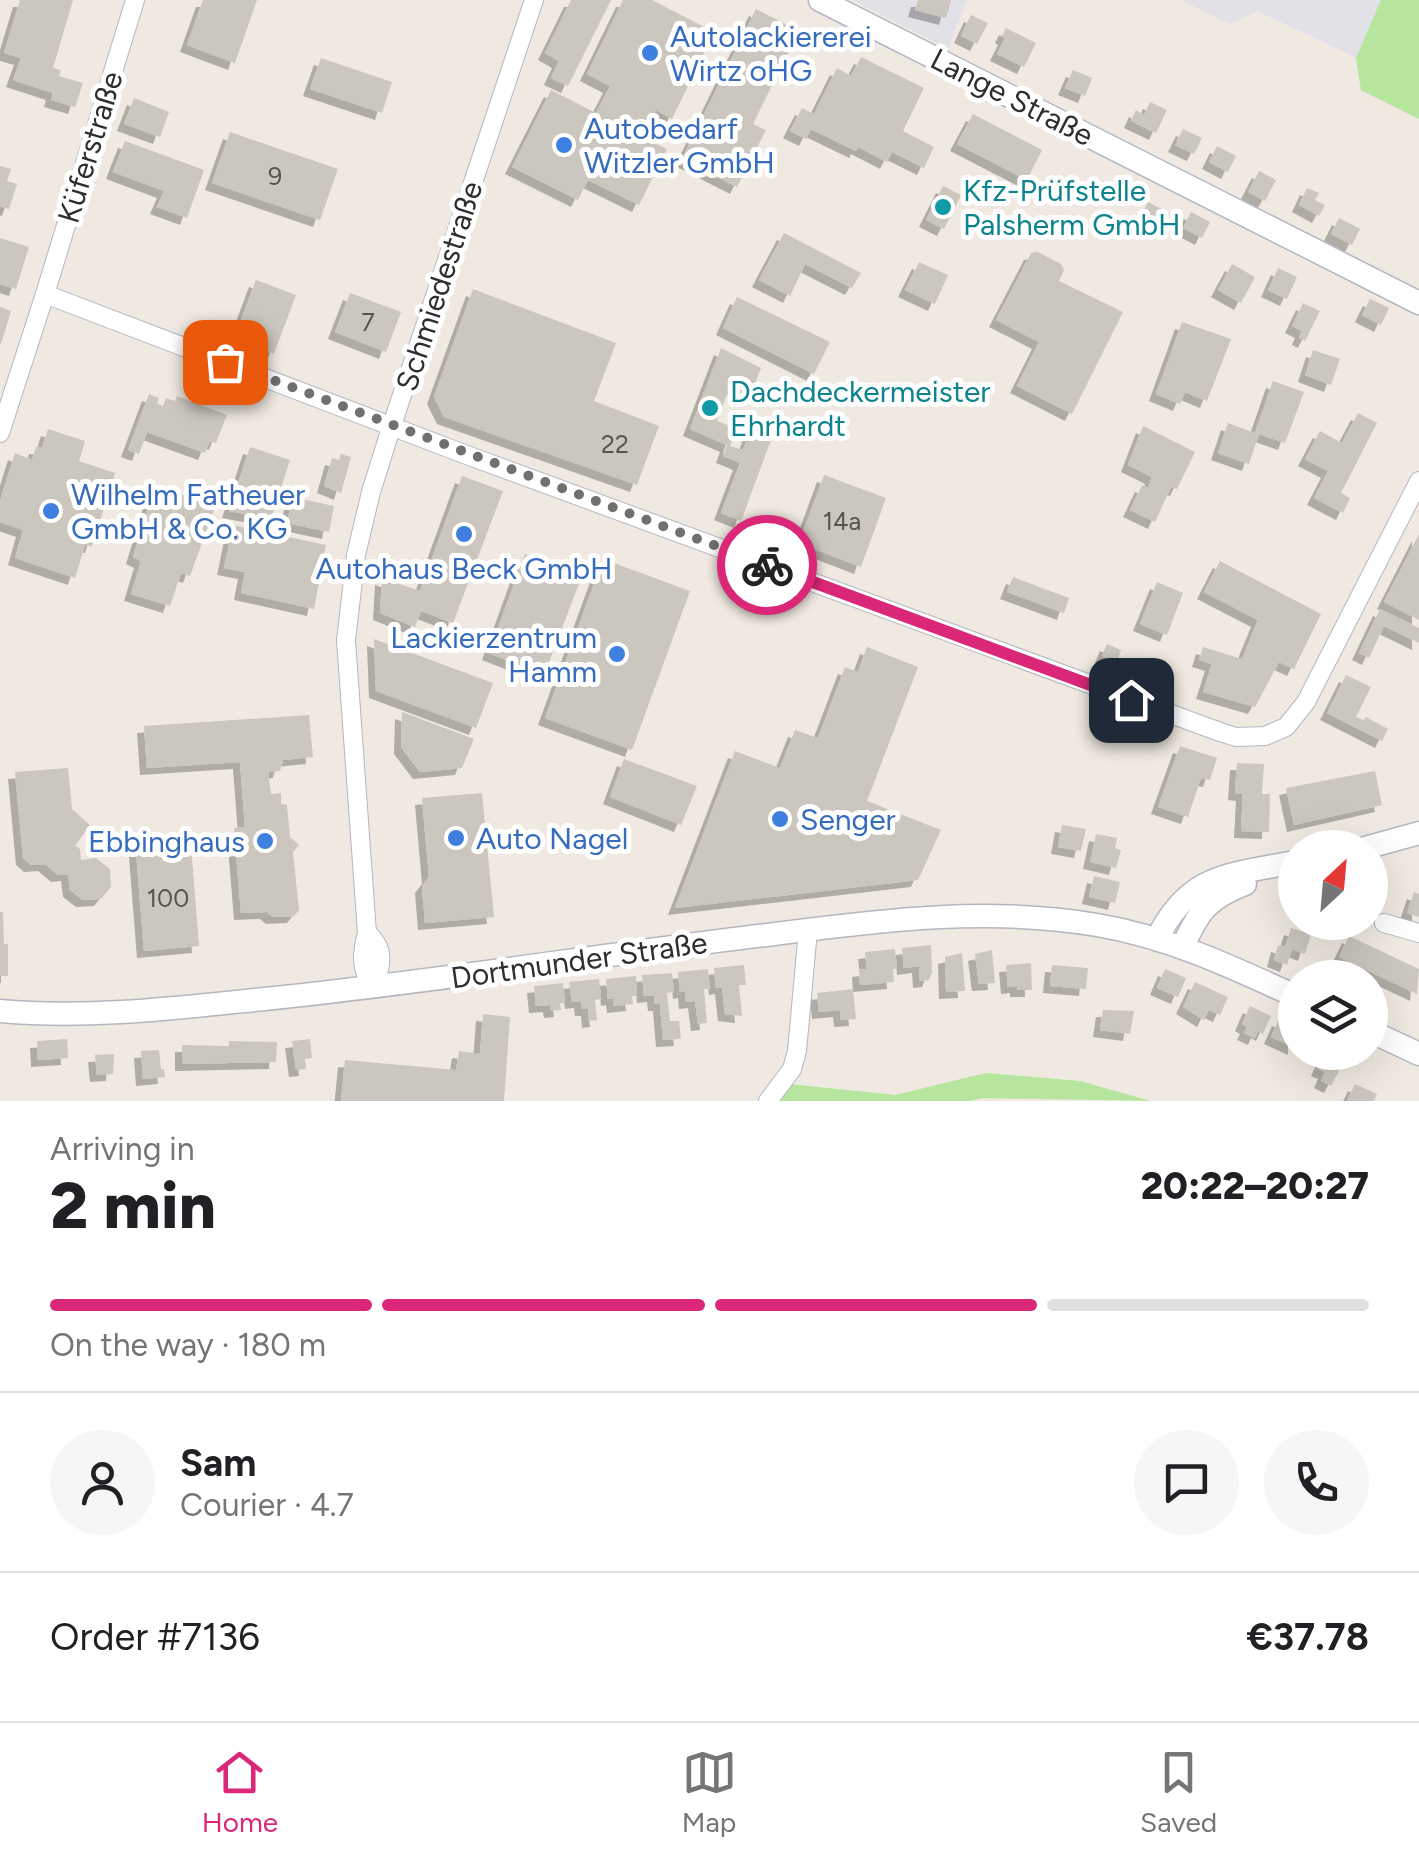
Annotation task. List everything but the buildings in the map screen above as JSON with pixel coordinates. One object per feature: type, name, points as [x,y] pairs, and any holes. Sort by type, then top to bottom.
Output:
[{"type":"main road","name":"Lange Straße","points":[[820,0],[1419,303]]},
{"type":"main road","points":[[1388,842],[1419,834]]},
{"type":"main road","points":[[1388,854],[1419,846]]},
{"type":"main road","points":[[1156,939],[1170,913],[1197,888],[1224,876],[1278,865]]},
{"type":"main road","points":[[1183,946],[1192,923],[1206,905],[1224,892],[1278,877]]},
{"type":"main road","name":"Dortmunder Straße","points":[[0,1011],[125,1012],[372,988],[937,916],[1005,915],[1098,925],[1183,946],[1278,988]]},
{"type":"main road","points":[[1388,1039],[1419,1054]]},
{"type":"street","name":"Küferstraße","points":[[0,434],[135,0]]},
{"type":"street","name":"Schmiedestraße","points":[[372,988],[382,969],[376,941],[367,932],[346,640],[356,554],[392,425],[534,0]]},
{"type":"street","points":[[45,294],[1236,737],[1254,738],[1275,732],[1286,726],[1306,702],[1419,481]]},
{"type":"street","points":[[1388,923],[1419,933]]},
{"type":"street","points":[[768,1101],[792,1069],[797,1051],[808,930]]},
{"type":"shaded area","points":[[852,0],[967,0],[948,49]]},
{"type":"shaded area","points":[[1181,0],[1419,0],[1419,119],[1361,90],[1355,57],[1257,11],[1230,24]]},
{"type":"green space","points":[[1381,0],[1419,0],[1419,119],[1361,90],[1356,58]]},
{"type":"green space","points":[[986,1073],[1080,1081],[1151,1101],[775,1101],[789,1084],[895,1095]]},
{"type":"way so far","points":[[225,362],[767,565]]},
{"type":"place","name":"Autolackiererei Wirtz oHG","points":[[650,53]]},
{"type":"place","name":"Autobedarf Witzler GmbH","points":[[564,145]]},
{"type":"place","name":"Kfz-Prüfstelle Palsherm GmbH","points":[[943,207]]},
{"type":"place","name":"Dachdeckermeister Ehrhardt","points":[[710,408]]},
{"type":"place","name":"Wilhelm Fatheuer GmbH & Co. KG","points":[[51,511]]},
{"type":"place","name":"Autohaus Beck GmbH","points":[[464,534]]},
{"type":"place","name":"Lackierzentrum Hamm","points":[[617,654]]},
{"type":"place","name":"Senger","points":[[780,819]]},
{"type":"place","name":"Auto Nagel","points":[[456,838]]},
{"type":"place","name":"Ebbinghaus","points":[[265,841]]},
{"type":"route","points":[[767,565],[1131,700]]}]
